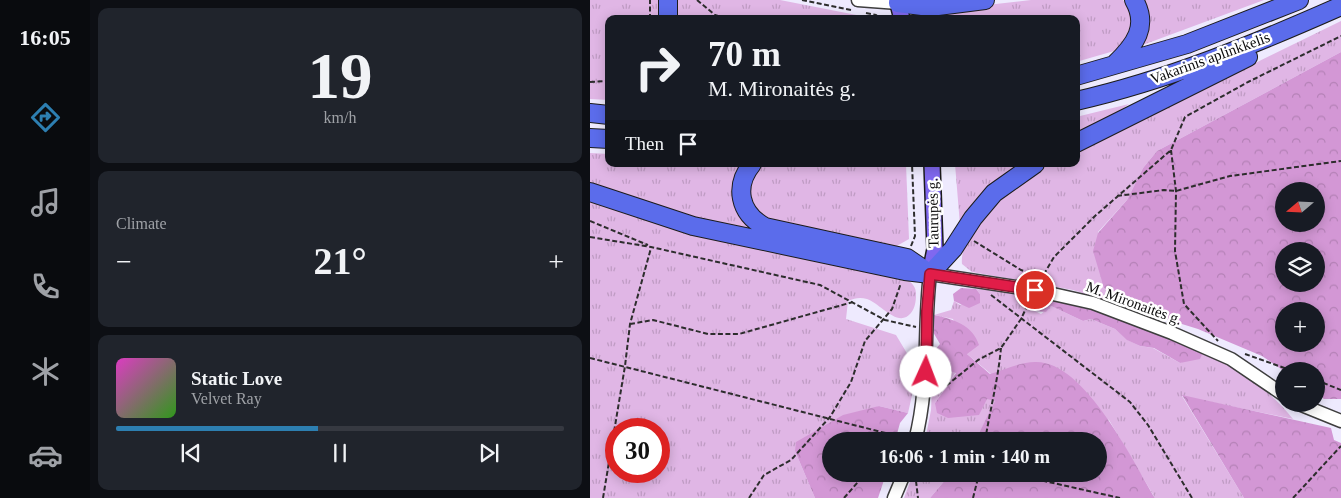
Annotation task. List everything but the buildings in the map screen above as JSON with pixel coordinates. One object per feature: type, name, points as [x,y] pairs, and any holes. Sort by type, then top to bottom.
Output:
[{"type":"highway","points":[[668,0],[668,15]]},
{"type":"highway","points":[[902,6],[930,7],[985,0]]},
{"type":"highway","points":[[1114,65],[1129,51],[1140,30],[1140,14],[1134,0]]},
{"type":"highway","name":"Vakarinis aplinkkelis","points":[[1080,75],[1187,44],[1299,0]]},
{"type":"highway","name":"Vakarinis aplinkkelis","points":[[1080,101],[1183,70],[1294,27],[1341,6]]},
{"type":"highway","points":[[1080,141],[1248,56],[1294,27]]},
{"type":"highway","points":[[590,113],[605,115]]},
{"type":"highway","points":[[590,138],[605,139]]},
{"type":"highway","points":[[750,167],[743,178],[741,195],[744,209],[756,223],[764,227],[906,264],[930,274],[953,250],[994,193],[1030,167]]},
{"type":"highway","points":[[590,192],[693,226],[906,264]]},
{"type":"main road","name":"Taurupės g.","points":[[930,274],[934,249],[935,220],[932,167]]},
{"type":"street","points":[[858,0],[902,6]]},
{"type":"street","name":"M. Mironaitės g.","points":[[930,274],[1035,290],[1093,303],[1204,346],[1231,359],[1275,389]]},
{"type":"street","name":"Taurupės g.","points":[[917,432],[924,396],[930,274]]},
{"type":"street","points":[[1319,412],[1341,421]]},
{"type":"street","points":[[894,498],[901,482]]},
{"type":"path","points":[[650,0],[650,15]]},
{"type":"path","points":[[697,0],[717,15]]},
{"type":"path","points":[[802,0],[876,15]]},
{"type":"path","points":[[963,234],[1021,270],[1042,278],[1054,257],[1117,196],[1171,150],[1185,117],[1248,82],[1341,36]]},
{"type":"path","points":[[590,82],[605,81]]},
{"type":"path","points":[[1171,150],[1176,191],[1175,251],[1184,304],[1224,347]]},
{"type":"path","points":[[1117,196],[1164,190],[1176,191],[1230,176],[1341,162]]},
{"type":"path","points":[[750,498],[764,475],[791,460],[830,417],[851,382],[866,341],[885,320],[894,305],[914,236],[912,167]]},
{"type":"path","points":[[590,221],[651,247]]},
{"type":"path","points":[[590,237],[651,247],[820,285],[885,320],[927,330]]},
{"type":"path","points":[[603,498],[630,324],[651,247]]},
{"type":"path","points":[[974,280],[1021,319],[1130,402],[1148,425],[1192,498]]},
{"type":"path","points":[[986,432],[997,386],[1002,348],[1021,319],[1035,290]]},
{"type":"path","points":[[630,324],[652,320],[708,334],[738,334],[854,302]]},
{"type":"path","points":[[924,396],[946,386],[964,369],[1002,348]]},
{"type":"path","points":[[590,358],[884,432]]},
{"type":"path","points":[[1325,384],[1341,390]]},
{"type":"path","points":[[1293,498],[1341,446]]},
{"type":"path","points":[[844,498],[858,482]]},
{"type":"path","points":[[916,482],[918,498]]},
{"type":"path","points":[[973,498],[977,482]]},
{"type":"path","points":[[1049,482],[1120,498]]},
{"type":"green space","points":[[590,0],[661,0],[660,15],[605,15],[605,100],[590,99]]},
{"type":"green space","points":[[674,0],[780,0],[857,15],[674,15]]},
{"type":"green space","points":[[1031,0],[1123,0],[1131,9],[1135,24],[1121,49],[1080,61],[1080,15],[937,15],[943,10]]},
{"type":"green space","points":[[1140,0],[1264,0],[1140,46]]},
{"type":"green space","points":[[1341,21],[1341,52],[1157,151],[1143,168],[1127,200],[1098,232],[1104,288],[1124,306],[1073,290],[972,272],[962,264],[963,251],[970,236],[992,205],[1007,190],[1022,178],[1041,167],[1080,167],[1080,149]]},
{"type":"green space","points":[[1341,52],[1341,399],[1325,399],[1325,362],[1275,362],[1275,365],[1262,356],[1198,329],[1124,306],[1104,288],[1093,251],[1098,233],[1127,200],[1143,168],[1157,151]]},
{"type":"green space","points":[[1129,104],[1102,124],[1080,134],[1080,116]]},
{"type":"green space","points":[[590,153],[605,154],[605,167],[745,167],[758,231],[701,220],[590,184]]},
{"type":"green space","points":[[906,167],[909,239],[895,247],[764,219],[752,204],[749,195],[751,184],[758,168]]},
{"type":"green space","points":[[955,167],[1015,167],[992,184],[960,225]]},
{"type":"green space","points":[[590,197],[907,279],[914,286],[916,292],[915,304],[911,313],[906,317],[895,317],[867,299],[858,298],[848,301],[846,319],[896,335],[908,355],[915,382],[908,413],[879,406],[830,432],[822,432],[822,437],[795,451],[815,498],[590,498]]},
{"type":"green space","points":[[961,288],[976,289],[980,294],[980,303],[969,308],[954,301],[953,294]]},
{"type":"green space","points":[[976,289],[1040,295],[1033,306],[1035,311],[1041,314],[1051,306],[1083,321],[1091,319],[1115,329],[1128,340],[1140,346],[1153,348],[1180,363],[1203,352],[1252,380],[1275,399],[1275,412],[1287,412],[1293,419],[1182,396],[1244,498],[1155,498],[1109,420],[991,374],[967,354],[953,319],[934,315],[951,310],[954,301],[960,305],[980,294]]},
{"type":"green space","points":[[1038,297],[1105,312],[1203,352],[1200,359],[1180,363],[1154,348],[1140,346],[1127,340],[1115,329],[1091,319],[1083,321],[1051,306],[1046,312],[1035,311],[1033,306]]},
{"type":"green space","points":[[934,315],[955,321],[967,328],[972,332],[979,345],[967,354],[990,374],[1029,362],[1035,362],[1053,366],[1071,377],[1089,394],[1105,415],[1155,498],[930,498],[943,482],[1107,482],[1107,432],[980,432],[995,401],[987,399],[979,415],[948,418],[937,413],[935,403],[956,373],[933,365],[934,351],[940,344],[933,332]]},
{"type":"green space","points":[[933,365],[956,372],[935,403],[987,398],[996,401],[980,432],[927,432],[931,410]]},
{"type":"green space","points":[[1182,395],[1331,428],[1334,440],[1341,443],[1341,498],[1244,498]]},
{"type":"green space","points":[[879,406],[908,413],[900,423],[898,432],[822,432],[822,482],[883,482],[878,498],[815,498],[795,451],[796,442],[843,415]]},
{"type":"green space","points":[[910,482],[943,482],[930,498],[904,498]]},
{"type":"route","points":[[926,372],[930,274],[1035,290]]}]
